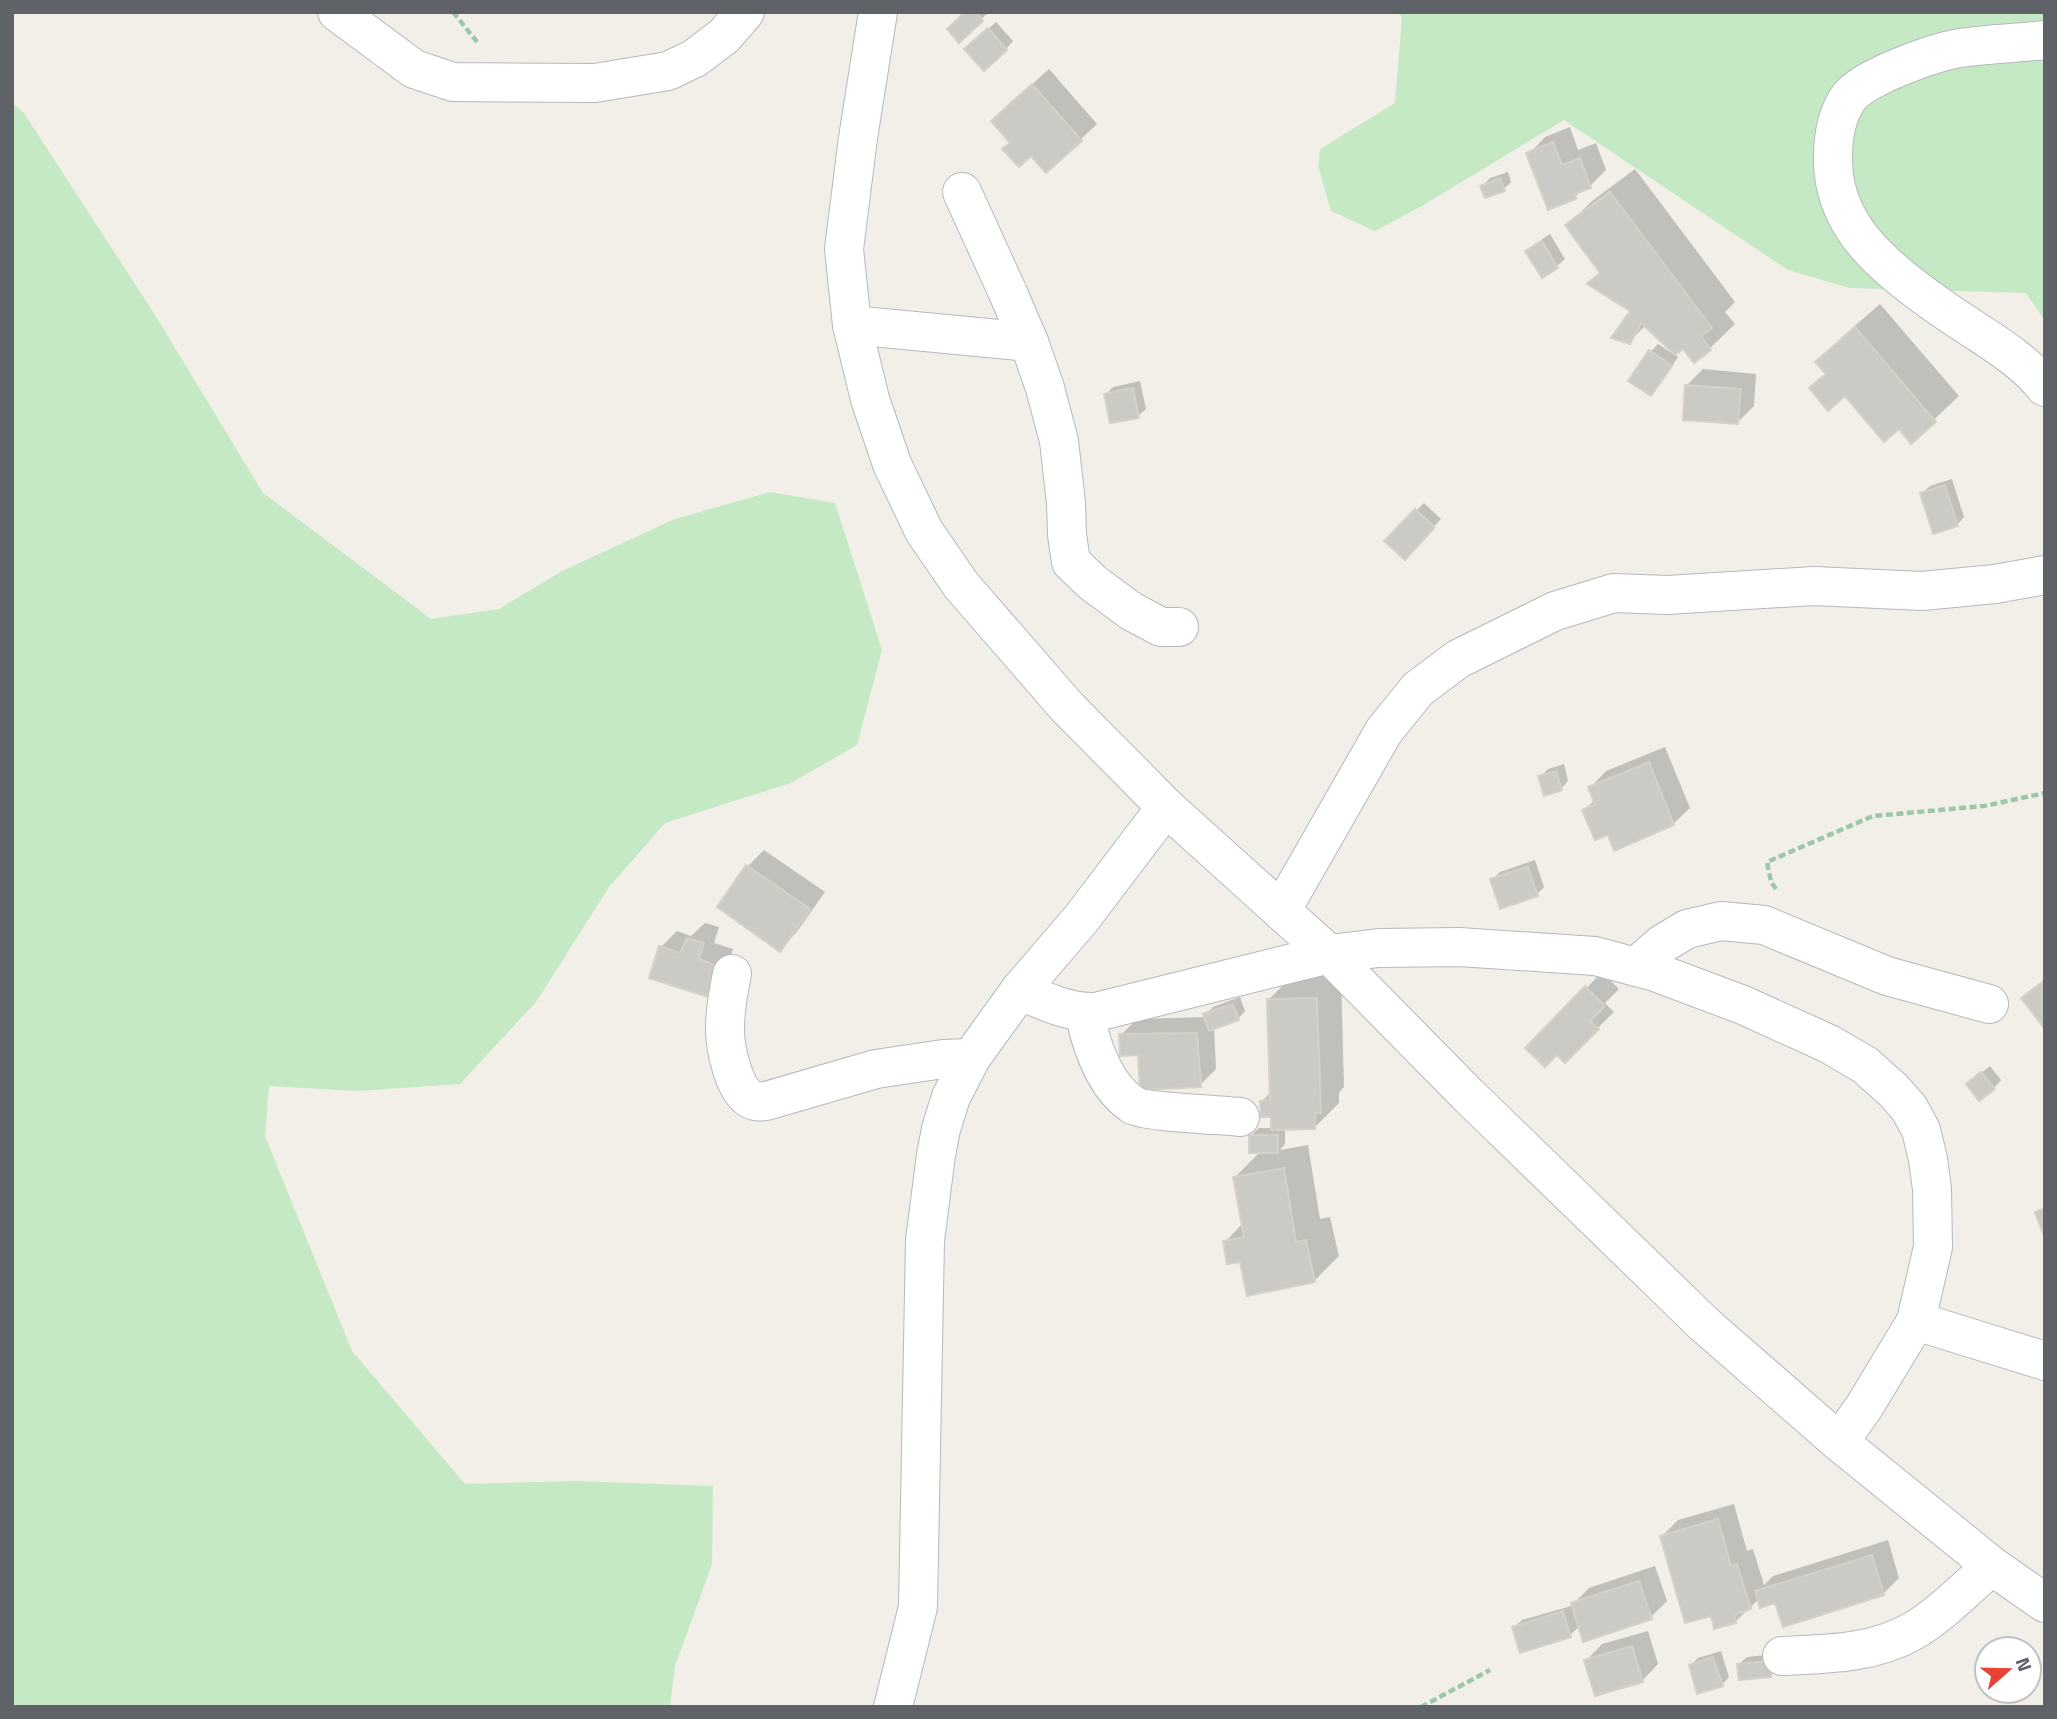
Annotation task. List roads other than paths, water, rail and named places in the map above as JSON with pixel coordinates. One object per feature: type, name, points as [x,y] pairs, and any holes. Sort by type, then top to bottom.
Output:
[{"type":"street","points":[[337,12],[414,69],[453,82],[595,83],[668,71],[695,58],[724,36],[745,12]]},
{"type":"street","points":[[878,12],[858,138],[845,249],[852,325],[870,399],[888,451],[924,531],[961,585],[1067,707],[1166,807],[1329,954],[1468,1095],[1704,1324],[1839,1442],[1992,1566],[2045,1603]]},
{"type":"street","points":[[2045,40],[1958,48],[1877,77],[1850,95],[1842,111],[1833,143],[1832,164],[1839,202],[1863,240],[1881,260],[1940,307],[2015,356],[2045,387]]},
{"type":"street","points":[[962,192],[1029,342],[1045,388],[1059,441],[1071,562],[1093,583],[1131,611],[1161,627],[1179,627]]},
{"type":"street","points":[[852,325],[1029,342]]},
{"type":"street","points":[[1281,911],[1384,731],[1418,689],[1458,659],[1555,611],[1614,593],[1667,595],[1814,586],[1922,591],[1995,584],[2045,575]]},
{"type":"street","points":[[893,1707],[918,1607],[925,1240],[930,1193],[944,1118],[951,1097],[971,1058],[1020,990],[1081,919],[1166,807]]},
{"type":"street","points":[[1636,967],[1662,944],[1687,929],[1721,921],[1764,925],[1887,976],[1989,1004]]},
{"type":"street","points":[[1020,990],[1050,1003],[1084,1012],[1096,1012],[1329,954],[1380,948],[1459,947],[1595,956],[1655,972],[1743,1005],[1829,1044],[1864,1065],[1909,1108],[1920,1130],[1932,1189],[1933,1247],[1916,1321],[1864,1407],[1839,1442]]},
{"type":"street","points":[[732,974],[725,1032],[734,1079],[743,1094],[754,1101],[766,1101],[876,1069],[943,1059],[971,1058]]},
{"type":"street","points":[[1084,1012],[1089,1038],[1112,1086],[1135,1107],[1240,1117]]},
{"type":"street","points":[[1916,1321],[2045,1361]]},
{"type":"street","points":[[1782,1656],[1846,1653],[1912,1631],[1992,1566]]}]
